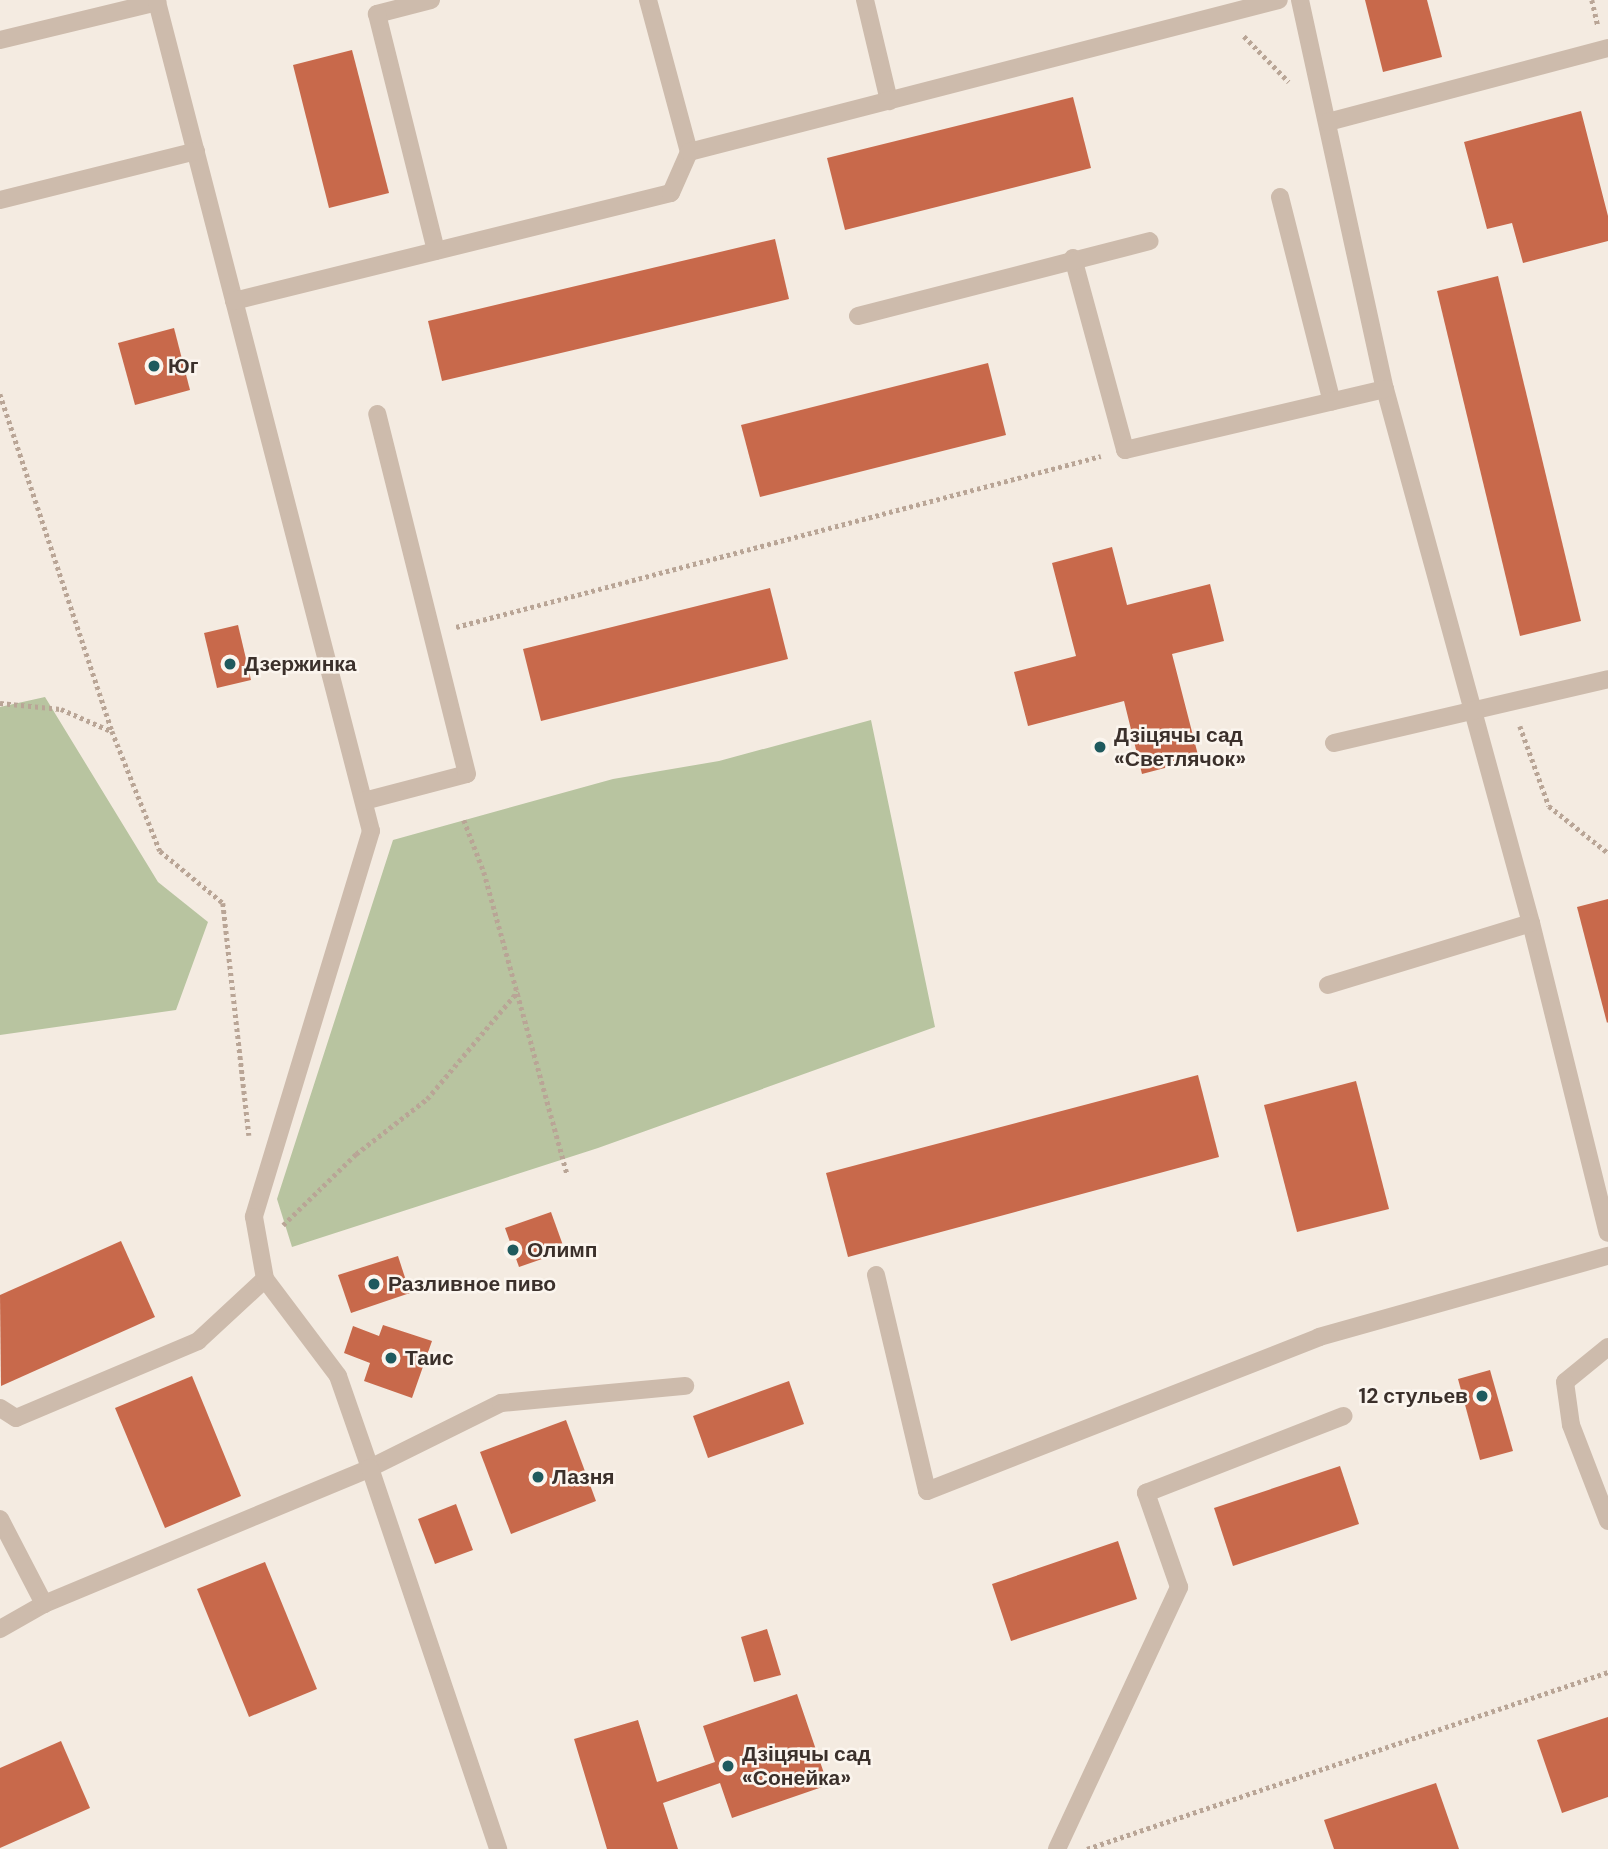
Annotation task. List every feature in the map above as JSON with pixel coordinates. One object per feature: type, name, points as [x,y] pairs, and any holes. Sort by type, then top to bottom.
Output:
[{"type":"street","points":[[431,0],[377,14],[436,251]]},
{"type":"street","points":[[234,301],[671,193],[689,152],[648,0]]},
{"type":"street","points":[[865,0],[889,101]]},
{"type":"street","points":[[689,152],[1279,0]]},
{"type":"street","points":[[1300,0],[1385,389],[1470,711],[1531,923],[1608,1233]]},
{"type":"street","points":[[0,40],[157,2],[371,831],[254,1217],[265,1279],[338,1376],[498,1849]]},
{"type":"street","points":[[1328,121],[1608,48]]},
{"type":"street","points":[[0,200],[196,151]]},
{"type":"street","points":[[1280,197],[1332,402]]},
{"type":"street","points":[[858,316],[1073,258],[1150,242]]},
{"type":"street","points":[[1073,258],[1125,450],[1385,389]]},
{"type":"street","points":[[364,801],[467,774],[377,414]]},
{"type":"street","points":[[1334,743],[1608,679]]},
{"type":"street","points":[[1328,985],[1531,923]]},
{"type":"street","points":[[876,1275],[927,1492],[1319,1337],[1608,1256]]},
{"type":"street","points":[[0,1408],[16,1419],[198,1341],[265,1279]]},
{"type":"street","points":[[1608,1347],[1565,1382],[1571,1425],[1608,1521]]},
{"type":"street","points":[[0,1629],[44,1604],[370,1468],[501,1403],[685,1386]]},
{"type":"street","points":[[1057,1849],[1179,1587],[1146,1493],[1344,1416]]},
{"type":"street","points":[[0,1519],[44,1604]]},
{"type":"path","points":[[1223,15],[1328,121]]},
{"type":"path","points":[[0,394],[112,731],[160,851],[223,903],[244,1066],[250,1149]]},
{"type":"path","points":[[432,633],[1125,450]]},
{"type":"path","points":[[1512,702],[1549,806],[1608,853]]},
{"type":"path","points":[[0,703],[61,709],[112,731]]},
{"type":"path","points":[[464,820],[518,990],[567,1174]]},
{"type":"path","points":[[280,1233],[284,1221],[356,1154],[427,1099],[518,990]]},
{"type":"path","points":[[1086,1849],[1608,1672]]},
{"type":"green space","points":[[45,697],[158,882],[208,922],[176,1010],[0,1035],[0,707]]},
{"type":"green space","points":[[871,720],[935,1027],[598,1148],[292,1247],[277,1199],[393,840],[613,779],[719,761]]},
{"type":"building","points":[[1365,0],[1427,0],[1442,57],[1383,72]]},
{"type":"building","points":[[352,50],[389,193],[329,208],[293,65]]},
{"type":"building","points":[[1073,97],[1091,168],[845,230],[827,158]]},
{"type":"building","points":[[1581,111],[1608,216],[1608,241],[1523,263],[1512,223],[1487,229],[1464,142]]},
{"type":"building","points":[[775,239],[789,299],[442,381],[428,321]]},
{"type":"building","points":[[1498,276],[1581,621],[1520,636],[1437,291]]},
{"type":"building","name":"Юг","points":[[174,328],[190,390],[135,405],[118,343]]},
{"type":"building","points":[[988,363],[1006,435],[760,497],[741,425]]},
{"type":"building","points":[[1112,547],[1127,605],[1210,584],[1224,641],[1172,654],[1199,759],[1142,774],[1124,701],[1028,726],[1014,672],[1076,656],[1052,563]]},
{"type":"building","points":[[770,588],[788,659],[541,721],[523,649]]},
{"type":"building","name":"Дзержинка","points":[[238,625],[251,680],[217,688],[204,633]]},
{"type":"building","points":[[1608,899],[1608,1022],[1607,1023],[1577,907]]},
{"type":"building","points":[[1198,1075],[1219,1157],[848,1257],[826,1173]]},
{"type":"building","points":[[1356,1081],[1389,1209],[1297,1232],[1264,1105]]},
{"type":"building","points":[[551,1212],[565,1251],[519,1267],[505,1228]]},
{"type":"building","points":[[121,1241],[155,1317],[1,1386],[0,1295]]},
{"type":"building","name":"Разливное пиво","points":[[398,1256],[410,1293],[351,1313],[338,1275]]},
{"type":"building","name":"Таис","points":[[383,1325],[432,1341],[412,1398],[364,1381],[370,1363],[344,1353],[353,1326],[379,1336]]},
{"type":"building","points":[[1490,1370],[1513,1451],[1480,1460],[1458,1379]]},
{"type":"building","points":[[192,1376],[241,1496],[165,1528],[115,1408]]},
{"type":"building","points":[[789,1381],[804,1424],[708,1458],[693,1416]]},
{"type":"building","name":"Лазня","points":[[566,1420],[596,1501],[511,1534],[480,1452]]},
{"type":"building","points":[[1340,1466],[1359,1524],[1233,1566],[1214,1508]]},
{"type":"building","points":[[456,1504],[473,1550],[435,1564],[418,1519]]},
{"type":"building","points":[[1118,1541],[1137,1599],[1011,1641],[992,1584]]},
{"type":"building","points":[[265,1562],[317,1689],[249,1717],[197,1589]]},
{"type":"building","points":[[767,1629],[781,1675],[754,1682],[741,1637]]},
{"type":"building","points":[[797,1694],[828,1785],[732,1818],[720,1783],[663,1803],[678,1849],[607,1849],[574,1739],[638,1720],[657,1782],[715,1762],[703,1726]]},
{"type":"building","points":[[1608,1717],[1608,1797],[1562,1813],[1537,1740]]},
{"type":"building","points":[[61,1741],[90,1808],[0,1848],[0,1768]]},
{"type":"building","points":[[1436,1783],[1459,1849],[1334,1849],[1324,1820]]},
{"type":"place","name":"Юг","points":[[154,366]]},
{"type":"place","name":"Дзержинка","points":[[230,664]]},
{"type":"place","name":"Дзіцячы сад «Светлячок»","points":[[1100,747]]},
{"type":"place","name":"Олимп","points":[[513,1250]]},
{"type":"place","name":"Разливное пиво","points":[[374,1284]]},
{"type":"place","name":"Таис","points":[[391,1358]]},
{"type":"place","name":"12 стульев","points":[[1482,1396]]},
{"type":"place","name":"Лазня","points":[[538,1477]]},
{"type":"place","name":"Дзіцячы сад «Сонейка»","points":[[728,1766]]}]
